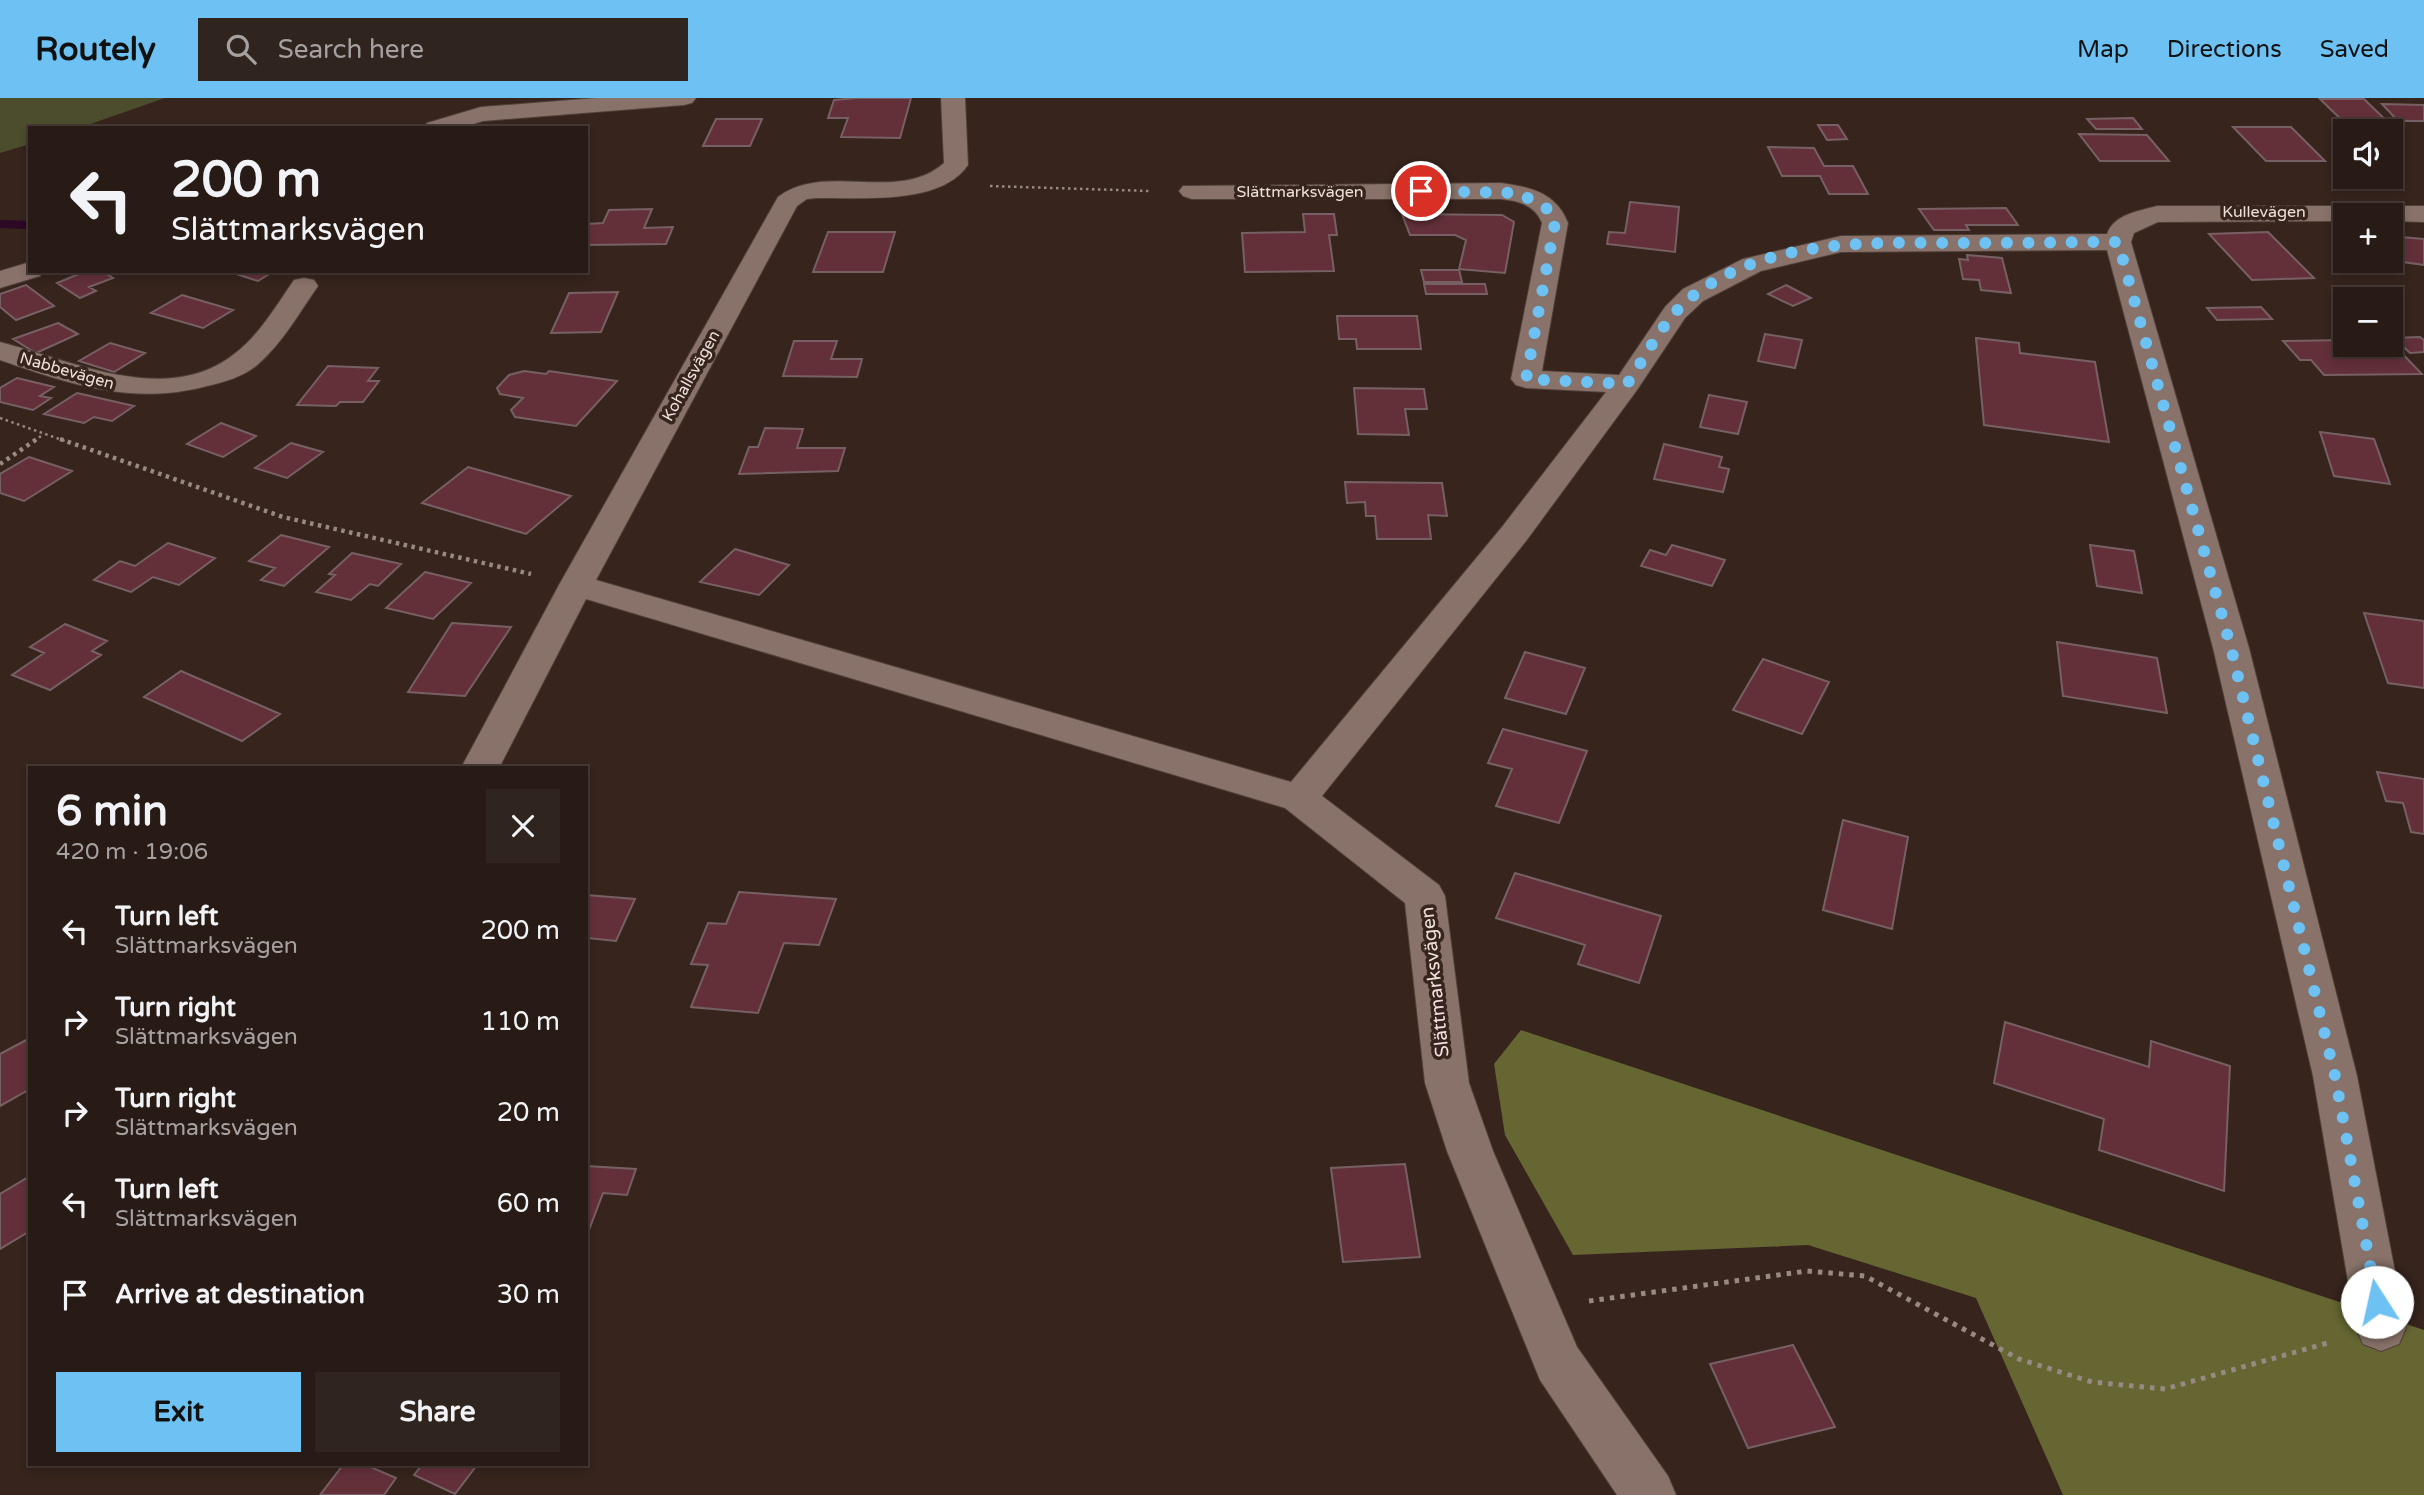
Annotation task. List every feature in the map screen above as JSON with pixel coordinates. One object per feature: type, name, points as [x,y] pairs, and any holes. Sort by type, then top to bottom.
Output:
[{"type":"street","points":[[440,126],[464,117],[684,98]]},
{"type":"street","points":[[930,184],[949,174],[956,166],[953,98]]},
{"type":"street","name":"Kohallsvägen","points":[[481,766],[576,585],[787,202],[799,194],[817,190],[930,184]]},
{"type":"street","name":"Slättmarksvägen","points":[[1192,191],[1501,191],[1533,198],[1551,211],[1555,223],[1526,379],[1627,384]]},
{"type":"street","name":"Kullevägen","points":[[2118,242],[2122,229],[2136,220],[2158,214],[2424,214]]},
{"type":"street","points":[[576,585],[1299,798],[1514,534],[1627,384],[1675,313],[1693,295],[1752,265],[1786,254],[1841,244],[2118,242],[2231,648],[2335,1076],[2381,1328]]},
{"type":"street","points":[[0,280],[28,271]]},
{"type":"street","name":"Nabbevägen","points":[[0,351],[90,380],[142,390],[193,383],[233,368],[252,353],[304,286]]},
{"type":"street","name":"Slättmarksvägen","points":[[1299,798],[1425,896],[1447,1083],[1470,1151],[1558,1363],[1649,1495]]},
{"type":"path","points":[[930,184],[1192,191]]},
{"type":"path","points":[[0,418],[282,517],[576,585]]},
{"type":"path","points":[[0,464],[45,433]]},
{"type":"path","points":[[1536,1308],[1807,1271],[1865,1276],[2019,1359],[2092,1382],[2165,1389],[2381,1328]]},
{"type":"green space","points":[[0,98],[165,98],[85,126],[28,126],[28,145],[0,153]]},
{"type":"shaded area","points":[[1521,1030],[2424,1330],[2424,1495],[2063,1495],[1976,1298],[1808,1245],[1573,1255],[1505,1135],[1494,1064]]},
{"type":"building","points":[[911,98],[900,138],[841,137],[848,118],[828,118],[834,100]]},
{"type":"building","points":[[2320,99],[2364,99],[2385,119],[2341,119]]},
{"type":"building","points":[[2382,104],[2424,105],[2424,121],[2396,119]]},
{"type":"building","points":[[2133,118],[2142,129],[2096,129],[2087,119]]},
{"type":"building","points":[[716,119],[762,119],[750,146],[703,146]]},
{"type":"building","points":[[1818,125],[1838,125],[1847,139],[1827,140]]},
{"type":"building","points":[[2233,127],[2291,127],[2325,161],[2266,161]]},
{"type":"building","points":[[2079,134],[2147,135],[2169,161],[2100,161]]},
{"type":"building","points":[[1768,147],[1814,148],[1824,166],[1853,166],[1868,194],[1829,194],[1820,176],[1782,176]]},
{"type":"building","points":[[1630,202],[1679,207],[1675,252],[1607,244],[1609,232],[1625,233]]},
{"type":"building","points":[[2006,208],[2018,225],[1966,225],[1969,230],[1934,230],[1919,209]]},
{"type":"building","points":[[652,209],[644,228],[673,227],[666,244],[588,245],[588,224],[603,223],[609,210]]},
{"type":"building","points":[[1303,214],[1334,214],[1337,235],[1329,235],[1334,271],[1245,272],[1242,233],[1305,232]]},
{"type":"building","points":[[1402,214],[1502,215],[1514,222],[1505,273],[1459,269],[1466,240],[1455,235],[1410,235]]},
{"type":"building","points":[[828,232],[895,232],[883,272],[813,272]]},
{"type":"building","points":[[2268,232],[2314,278],[2252,280],[2209,234]]},
{"type":"building","points":[[2403,237],[2424,239],[2424,265],[2403,262]]},
{"type":"building","points":[[1967,255],[2002,258],[2011,293],[1981,290],[1979,280],[1963,279],[1959,259],[1968,260]]},
{"type":"building","points":[[1421,270],[1459,270],[1462,282],[1424,282]]},
{"type":"building","points":[[81,273],[105,273],[113,278],[89,287],[96,291],[80,298],[57,283]]},
{"type":"building","points":[[233,273],[271,273],[258,281]]},
{"type":"building","points":[[1424,284],[1485,284],[1487,294],[1426,294]]},
{"type":"building","points":[[26,285],[54,306],[16,320],[0,307],[0,294]]},
{"type":"building","points":[[1786,285],[1811,298],[1793,306],[1768,294]]},
{"type":"building","points":[[618,292],[601,332],[551,333],[569,293]]},
{"type":"building","points":[[182,295],[233,310],[203,328],[151,313]]},
{"type":"building","points":[[2261,307],[2272,319],[2217,320],[2207,308]]},
{"type":"building","points":[[1337,316],[1417,316],[1421,349],[1357,349],[1356,339],[1339,339]]},
{"type":"building","points":[[58,323],[78,334],[36,353],[13,339]]},
{"type":"building","points":[[1765,334],[1802,340],[1795,368],[1758,361]]},
{"type":"building","points":[[2420,337],[2424,340],[2424,352],[2410,353],[2403,346],[2403,338]]},
{"type":"building","points":[[1976,338],[2019,343],[2020,353],[2095,362],[2109,442],[1984,425]]},
{"type":"building","points":[[2333,340],[2333,357],[2403,357],[2403,354],[2422,374],[2324,375],[2311,360],[2300,360],[2283,341]]},
{"type":"building","points":[[794,341],[837,341],[831,359],[862,359],[857,377],[783,376]]},
{"type":"building","points":[[110,343],[145,353],[114,372],[79,361]]},
{"type":"building","points":[[328,366],[378,368],[368,381],[379,381],[363,402],[340,402],[336,406],[297,405]]},
{"type":"building","points":[[524,371],[546,374],[549,371],[617,381],[576,426],[515,417],[511,410],[523,398],[500,394],[497,388],[509,375]]},
{"type":"building","points":[[17,378],[54,387],[40,396],[51,398],[33,410],[0,402],[0,388]]},
{"type":"building","points":[[1354,388],[1424,389],[1427,409],[1405,409],[1409,435],[1358,434]]},
{"type":"building","points":[[77,393],[134,406],[112,421],[94,417],[84,423],[44,414]]},
{"type":"building","points":[[1709,395],[1747,402],[1738,434],[1700,427]]},
{"type":"building","points":[[221,423],[256,436],[223,457],[187,444]]},
{"type":"building","points":[[765,428],[803,429],[797,448],[845,448],[838,471],[739,474],[749,447],[758,447]]},
{"type":"building","points":[[2320,432],[2374,439],[2390,484],[2334,476]]},
{"type":"building","points":[[291,443],[323,452],[287,478],[255,468]]},
{"type":"building","points":[[1664,444],[1722,457],[1719,467],[1729,469],[1723,492],[1654,479]]},
{"type":"building","points":[[29,457],[72,471],[24,501],[0,493],[0,474]]},
{"type":"building","points":[[468,467],[571,496],[526,534],[422,503]]},
{"type":"building","points":[[1345,482],[1442,483],[1447,516],[1428,515],[1431,539],[1377,539],[1375,516],[1366,516],[1365,502],[1347,503]]},
{"type":"building","points":[[281,535],[329,547],[284,586],[261,580],[275,568],[249,561]]},
{"type":"building","points":[[168,543],[215,558],[179,585],[153,577],[131,592],[94,580],[120,561],[135,566]]},
{"type":"building","points":[[1672,545],[1725,560],[1712,586],[1641,566],[1650,550],[1666,555]]},
{"type":"building","points":[[2090,545],[2134,551],[2142,593],[2097,586]]},
{"type":"building","points":[[735,549],[789,565],[759,595],[700,582]]},
{"type":"building","points":[[352,553],[401,564],[378,586],[370,584],[351,600],[316,592],[335,575],[329,574]]},
{"type":"building","points":[[425,572],[471,583],[433,619],[386,608]]},
{"type":"building","points":[[2364,613],[2424,621],[2424,688],[2388,683]]},
{"type":"building","points":[[452,623],[511,627],[465,696],[408,692]]},
{"type":"building","points":[[65,624],[107,641],[92,651],[101,655],[50,690],[12,675],[44,653],[30,647]]},
{"type":"building","points":[[2057,642],[2157,658],[2167,713],[2063,696]]},
{"type":"building","points":[[1525,652],[1585,668],[1566,714],[1505,698]]},
{"type":"building","points":[[1763,659],[1829,682],[1802,734],[1733,710]]},
{"type":"building","points":[[181,671],[280,714],[242,741],[144,697]]},
{"type":"building","points":[[1503,729],[1587,751],[1559,823],[1496,806],[1512,769],[1488,763]]},
{"type":"building","points":[[2377,772],[2424,779],[2424,834],[2411,832],[2403,803],[2386,801]]},
{"type":"building","points":[[1843,820],[1908,837],[1892,929],[1823,910]]},
{"type":"building","points":[[1515,873],[1661,916],[1639,983],[1578,964],[1585,945],[1496,918]]},
{"type":"building","points":[[739,892],[836,899],[819,945],[784,943],[758,1013],[691,1007],[708,965],[691,964],[708,923],[726,924]]},
{"type":"building","points":[[588,895],[635,899],[616,941],[588,938]]},
{"type":"building","points":[[2005,1022],[2149,1067],[2151,1041],[2230,1066],[2224,1191],[2099,1150],[2104,1119],[1994,1083]]},
{"type":"building","points":[[28,1039],[28,1090],[0,1106],[0,1054]]},
{"type":"building","points":[[1405,1164],[1420,1257],[1343,1262],[1331,1168]]},
{"type":"building","points":[[588,1166],[636,1169],[627,1195],[603,1193],[588,1233]]},
{"type":"building","points":[[28,1177],[28,1232],[0,1249],[0,1194]]},
{"type":"building","points":[[1793,1345],[1835,1427],[1748,1448],[1710,1364]]},
{"type":"building","points":[[342,1466],[368,1466],[396,1478],[384,1495],[320,1495]]},
{"type":"building","points":[[421,1466],[476,1466],[455,1494],[414,1475]]},
{"type":"waterway","points":[[0,224],[28,225]]},
{"type":"route","points":[[1421,191],[1519,193],[1533,198],[1551,211],[1555,223],[1526,379],[1627,384],[1675,313],[1693,295],[1752,265],[1816,247],[1886,243],[2118,242],[2231,648],[2335,1076],[2377,1302]]}]
